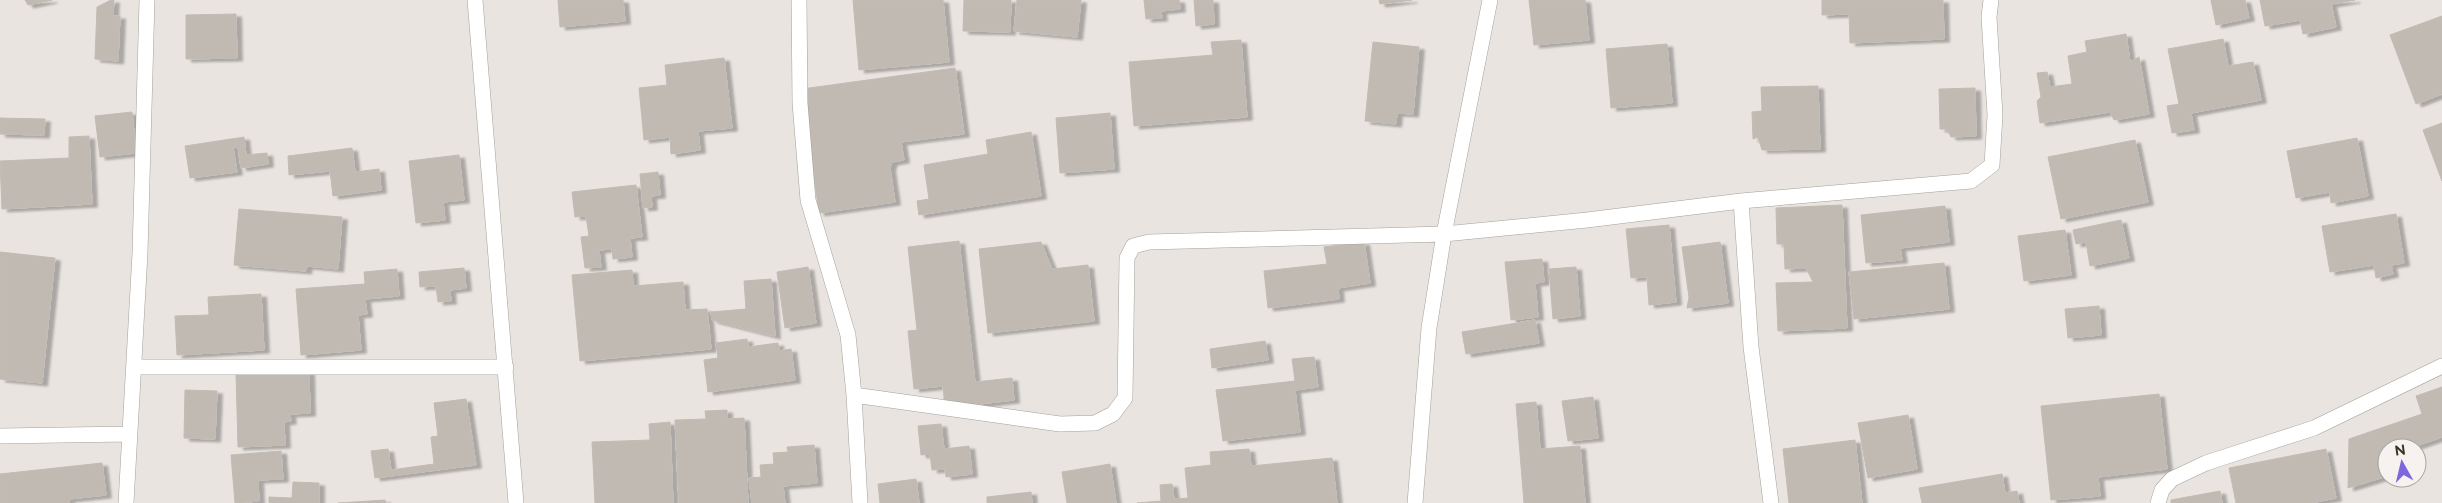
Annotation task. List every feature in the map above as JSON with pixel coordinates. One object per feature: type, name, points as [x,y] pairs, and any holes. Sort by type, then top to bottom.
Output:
[{"type":"street","points":[[126,503],[134,367],[147,0]]},
{"type":"street","points":[[475,0],[516,503]]},
{"type":"street","points":[[799,0],[800,103],[808,200],[848,335],[854,395],[860,503]]},
{"type":"street","points":[[1415,503],[1429,328],[1444,234],[1490,0]]},
{"type":"street","points":[[854,395],[1060,424],[1095,422],[1114,414],[1126,398],[1127,258],[1133,246],[1149,242],[1444,234],[1587,220],[1741,201],[1970,181],[1992,166],[1995,115],[1989,17],[1991,0]]},
{"type":"street","points":[[1741,201],[1751,347],[1771,503]]},
{"type":"street","points":[[2158,503],[2162,490],[2172,479],[2206,463],[2314,428],[2442,366]]},
{"type":"street","points":[[134,367],[506,367]]},
{"type":"street","points":[[0,436],[129,434]]},
{"type":"building","points":[[25,0],[52,0],[28,5]]},
{"type":"building","points":[[114,0],[113,16],[120,16],[118,61],[95,59],[97,7]]},
{"type":"building","points":[[558,0],[623,0],[625,21],[560,27]]},
{"type":"building","points":[[853,0],[943,0],[949,62],[859,70]]},
{"type":"building","points":[[964,0],[1011,0],[1010,32],[963,31]]},
{"type":"building","points":[[1017,0],[1081,0],[1077,37],[1014,31]]},
{"type":"building","points":[[1144,0],[1179,0],[1180,9],[1161,11],[1162,18],[1146,19]]},
{"type":"building","points":[[1194,0],[1213,0],[1214,24],[1196,26]]},
{"type":"building","points":[[1379,0],[1412,0],[1380,4]]},
{"type":"building","points":[[1529,0],[1585,0],[1589,40],[1534,45]]},
{"type":"building","points":[[1822,0],[1943,0],[1944,39],[1850,43],[1849,14],[1822,15]]},
{"type":"building","points":[[2211,0],[2245,0],[2249,18],[2216,25]]},
{"type":"building","points":[[2260,0],[2355,0],[2331,4],[2336,27],[2303,34],[2300,20],[2265,26]]},
{"type":"building","points":[[236,14],[237,58],[186,59],[186,15]]},
{"type":"building","points":[[2442,16],[2442,94],[2416,104],[2390,35]]},
{"type":"building","points":[[2126,34],[2130,62],[2139,57],[2149,114],[2114,120],[2110,112],[2040,123],[2037,101],[2041,97],[2037,73],[2047,72],[2050,87],[2072,84],[2068,56],[2087,52],[2085,41]]},
{"type":"building","points":[[2223,39],[2228,66],[2253,62],[2261,100],[2191,113],[2194,130],[2172,133],[2167,106],[2179,104],[2168,49]]},
{"type":"building","points":[[1241,40],[1247,117],[1134,126],[1129,62],[1213,55],[1211,42]]},
{"type":"building","points":[[1373,42],[1419,47],[1413,114],[1397,113],[1396,124],[1365,121]]},
{"type":"building","points":[[1667,44],[1672,103],[1611,108],[1606,49]]},
{"type":"building","points":[[724,58],[732,128],[698,131],[700,150],[671,154],[670,137],[644,140],[639,88],[667,85],[665,65]]},
{"type":"building","points":[[955,68],[964,134],[901,142],[904,160],[892,162],[890,168],[895,202],[819,213],[802,89]]},
{"type":"building","points":[[1818,86],[1820,149],[1762,150],[1758,137],[1753,139],[1752,112],[1762,111],[1761,87]]},
{"type":"building","points":[[1975,88],[1976,136],[1951,137],[1947,129],[1940,129],[1939,89]]},
{"type":"building","points":[[132,112],[136,153],[100,157],[95,116]]},
{"type":"building","points":[[1110,113],[1114,169],[1060,173],[1056,118]]},
{"type":"building","points":[[0,118],[45,119],[44,135],[0,134]]},
{"type":"building","points":[[2442,123],[2442,181],[2423,130]]},
{"type":"building","points":[[1031,132],[1041,196],[919,215],[917,201],[929,199],[924,165],[988,154],[986,140]]},
{"type":"building","points":[[89,136],[92,204],[2,209],[0,161],[69,158],[69,137]]},
{"type":"building","points":[[244,137],[246,155],[267,153],[268,164],[241,168],[238,147],[233,148],[237,172],[190,178],[185,146]]},
{"type":"building","points":[[2357,138],[2368,196],[2331,203],[2330,192],[2296,198],[2287,151]]},
{"type":"building","points":[[2135,140],[2148,202],[2061,219],[2048,157]]},
{"type":"building","points":[[352,148],[355,172],[379,169],[381,190],[333,196],[330,171],[289,175],[288,156]]},
{"type":"building","points":[[459,155],[464,200],[443,202],[445,220],[416,223],[409,161]]},
{"type":"building","points":[[658,172],[660,195],[651,196],[652,207],[643,208],[640,174]]},
{"type":"building","points":[[636,185],[642,237],[630,238],[632,257],[613,259],[612,249],[599,250],[601,267],[585,268],[581,237],[589,236],[586,216],[575,217],[572,192]]},
{"type":"building","points":[[1842,205],[1847,328],[1778,331],[1776,283],[1813,282],[1806,268],[1785,269],[1784,244],[1777,244],[1776,208]]},
{"type":"building","points":[[1945,206],[1949,242],[1900,248],[1902,260],[1866,263],[1861,215]]},
{"type":"building","points":[[239,209],[342,217],[338,269],[307,266],[306,271],[234,265]]},
{"type":"building","points":[[2396,214],[2404,263],[2391,265],[2393,274],[2376,278],[2374,265],[2330,272],[2322,226]]},
{"type":"building","points":[[2121,220],[2129,258],[2090,266],[2086,242],[2076,244],[2073,230]]},
{"type":"building","points":[[1669,225],[1676,302],[1649,305],[1647,277],[1631,278],[1626,229]]},
{"type":"building","points":[[2065,230],[2071,275],[2024,281],[2018,236]]},
{"type":"building","points":[[959,241],[975,382],[1012,378],[1014,400],[945,408],[943,386],[914,389],[908,331],[917,330],[908,247]]},
{"type":"building","points":[[1041,242],[1052,269],[1088,265],[1094,321],[988,333],[979,249]]},
{"type":"building","points":[[1364,242],[1370,283],[1338,288],[1339,299],[1268,308],[1264,271],[1327,264],[1324,247]]},
{"type":"building","points":[[1720,242],[1728,303],[1687,308],[1689,297],[1682,247]]},
{"type":"building","points":[[0,252],[55,258],[42,383],[0,379]]},
{"type":"building","points":[[1542,259],[1544,282],[1535,283],[1538,317],[1511,320],[1505,262]]},
{"type":"building","points":[[1944,263],[1949,309],[1854,319],[1849,272]]},
{"type":"building","points":[[808,267],[816,323],[785,328],[777,272]]},
{"type":"building","points":[[1576,267],[1580,316],[1553,319],[1549,269]]},
{"type":"building","points":[[464,268],[466,288],[450,290],[451,301],[438,302],[436,286],[420,287],[419,272]]},
{"type":"building","points":[[397,269],[399,296],[365,299],[367,314],[358,315],[361,350],[301,355],[296,289],[365,284],[364,272]]},
{"type":"building","points":[[632,270],[633,286],[683,282],[685,310],[707,309],[711,349],[580,361],[572,275]]},
{"type":"building","points":[[771,279],[775,336],[712,320],[711,312],[746,309],[744,281]]},
{"type":"building","points":[[261,294],[264,350],[177,355],[175,316],[209,315],[208,297]]},
{"type":"building","points":[[2099,306],[2101,335],[2068,338],[2065,309]]},
{"type":"building","points":[[1535,320],[1539,343],[1466,354],[1462,332]]},
{"type":"building","points":[[747,339],[748,347],[778,343],[779,351],[791,349],[795,380],[708,392],[704,360],[718,358],[716,343]]},
{"type":"building","points":[[1265,341],[1268,360],[1212,368],[1210,349]]},
{"type":"building","points":[[1314,357],[1318,387],[1295,390],[1300,432],[1223,441],[1216,390],[1295,381],[1292,359]]},
{"type":"building","points":[[309,371],[310,413],[290,414],[291,421],[284,422],[285,445],[238,447],[236,374]]},
{"type":"building","points":[[2442,387],[2442,437],[2427,442],[2427,438],[2377,438],[2377,479],[2348,488],[2349,439],[2422,414],[2416,396]]},
{"type":"building","points":[[185,390],[217,391],[215,439],[184,438]]},
{"type":"building","points":[[2159,394],[2167,469],[2098,477],[2100,496],[2051,500],[2041,406]]},
{"type":"building","points":[[1593,397],[1598,438],[1568,441],[1562,401]]},
{"type":"building","points":[[466,399],[476,465],[375,478],[371,451],[388,449],[391,470],[434,464],[431,437],[438,436],[434,403]]},
{"type":"building","points":[[1536,402],[1540,449],[1580,446],[1585,503],[1524,503],[1516,404]]},
{"type":"building","points":[[727,410],[727,419],[744,418],[748,503],[679,503],[675,420],[706,419],[705,411]]},
{"type":"building","points":[[1908,415],[1917,469],[1868,478],[1858,423]]},
{"type":"building","points":[[670,422],[673,503],[595,503],[592,442],[650,440],[649,424]]},
{"type":"building","points":[[941,424],[944,449],[969,446],[972,474],[946,477],[945,469],[932,470],[930,454],[921,455],[918,426]]},
{"type":"building","points":[[1855,440],[1862,503],[1789,503],[1783,449]]},
{"type":"building","points":[[814,445],[817,483],[783,486],[785,503],[752,503],[749,478],[761,477],[760,465],[774,464],[773,453],[788,452],[787,447]]},
{"type":"building","points":[[1249,449],[1251,466],[1332,458],[1337,503],[1137,503],[1161,501],[1160,485],[1172,484],[1174,499],[1188,498],[1185,468],[1211,465],[1210,452]]},
{"type":"building","points":[[2326,449],[2336,498],[2311,503],[2236,503],[2229,468]]},
{"type":"building","points":[[281,451],[283,479],[258,480],[259,501],[235,503],[231,455]]},
{"type":"building","points":[[102,463],[106,495],[69,499],[69,503],[0,503],[0,474]]},
{"type":"building","points":[[1110,464],[1116,503],[1067,503],[1062,472]]},
{"type":"building","points":[[2002,474],[2005,493],[2017,491],[2019,503],[1922,503],[1919,488]]},
{"type":"building","points":[[916,479],[919,503],[880,503],[878,484]]},
{"type":"building","points":[[293,482],[319,483],[319,503],[269,503],[269,497],[292,498]]},
{"type":"building","points":[[2220,491],[2222,503],[2171,503],[2171,500]]},
{"type":"building","points":[[1031,492],[1032,503],[987,503],[987,497]]},
{"type":"building","points":[[385,500],[386,503],[338,503]]}]
